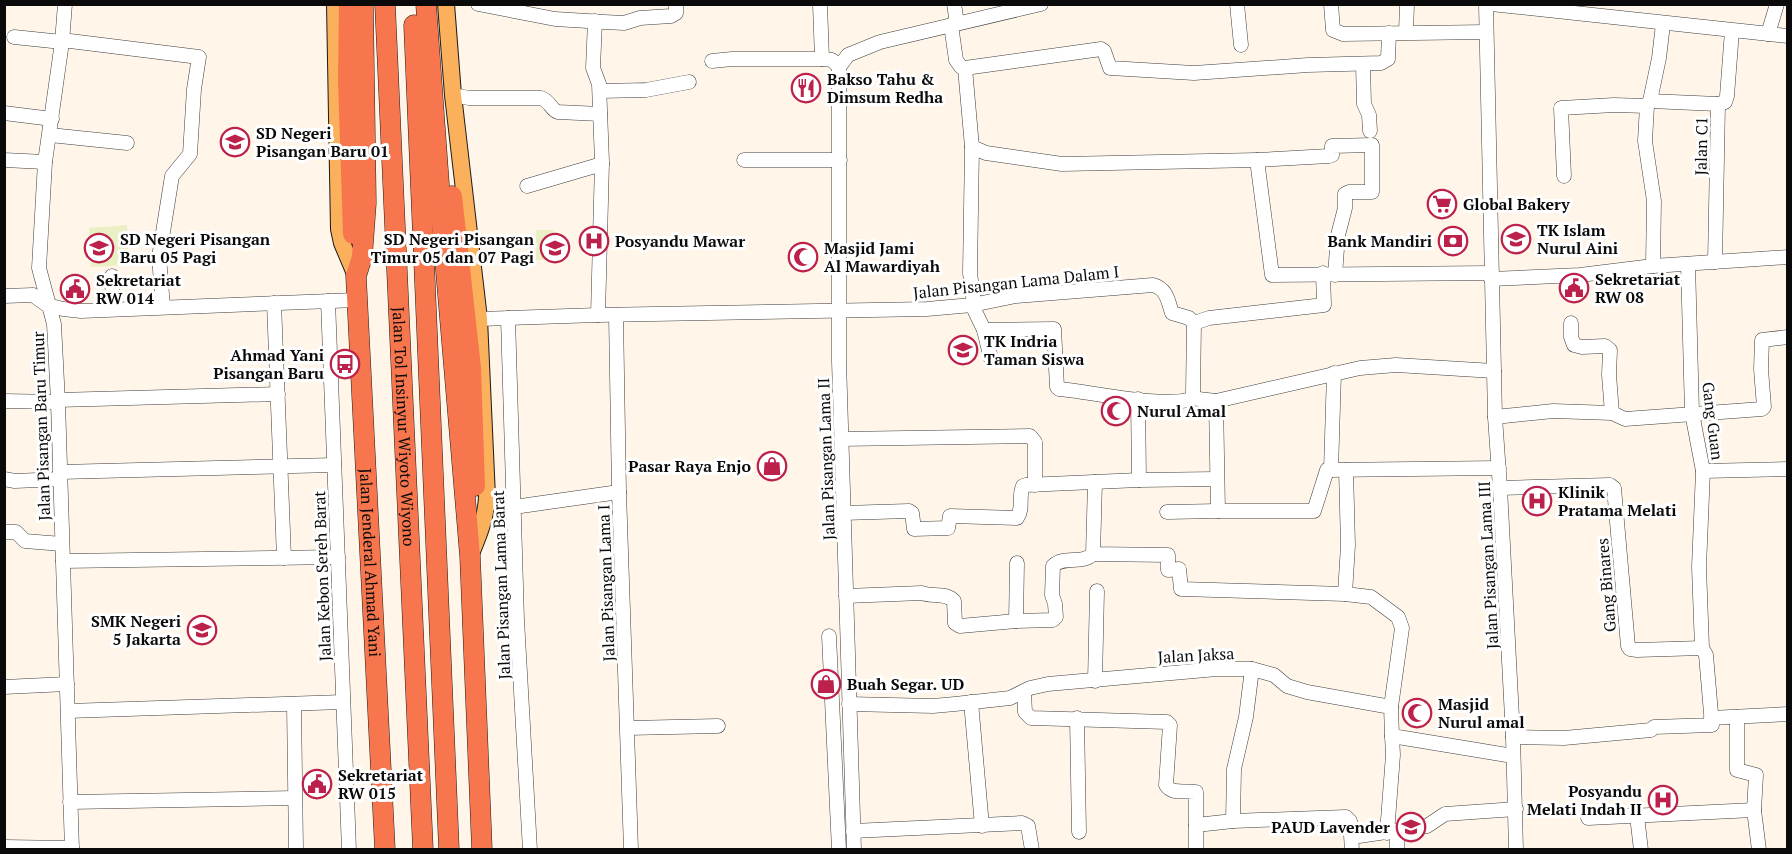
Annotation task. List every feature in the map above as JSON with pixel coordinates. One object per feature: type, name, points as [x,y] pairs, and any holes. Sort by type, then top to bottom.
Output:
[{"type":"highway","points":[[349,4],[351,186],[356,276]]},
{"type":"highway","name":"Jalan Jenderal Ahmad Yani","points":[[363,4],[366,203],[362,257],[356,276],[385,849]]},
{"type":"highway","name":"Jalan Tol Insinyur Wiyoto Wiyono","points":[[385,4],[423,849]]},
{"type":"highway","name":"Jalan Tol Insinyur Wiyoto Wiyono","points":[[413,4],[449,849]]},
{"type":"highway","points":[[426,4],[441,224],[470,556],[482,849]]},
{"type":"highway","points":[[437,4],[444,121],[471,368],[476,472],[470,556]]},
{"type":"main road","name":"Jalan Jenderal Ahmad Yani","points":[[335,4],[339,229],[342,243],[356,276]]},
{"type":"main road","points":[[446,4],[453,95],[478,319],[488,497],[482,527],[470,556]]},
{"type":"street","name":"Jalan Pisangan Baru Timur","points":[[65,4],[45,162],[39,267],[47,305],[54,324],[72,848]]},
{"type":"street","points":[[478,4],[555,19],[624,23],[640,11],[671,16],[676,13],[676,4]]},
{"type":"street","points":[[555,19],[556,4]]},
{"type":"street","points":[[820,4],[822,59]]},
{"type":"street","points":[[954,4],[956,60],[961,67],[965,68],[1101,49],[1104,51],[1110,68],[1194,73],[1382,63],[1388,58],[1389,33]]},
{"type":"street","points":[[712,61],[822,59],[832,60],[839,67],[848,55],[859,49],[1041,4]]},
{"type":"street","points":[[1237,4],[1240,45]]},
{"type":"street","points":[[1331,4],[1333,30],[1343,34],[1486,32]]},
{"type":"street","points":[[1406,32],[1407,4]]},
{"type":"street","points":[[1488,4],[1788,36]]},
{"type":"street","name":"Jalan Pisangan Lama III","points":[[1488,4],[1486,32],[1495,417],[1513,737],[1516,849]]},
{"type":"street","points":[[1767,34],[1776,4]]},
{"type":"street","points":[[595,21],[593,68],[600,91],[602,164],[598,315]]},
{"type":"street","points":[[1653,266],[1654,201],[1645,141],[1649,103],[1659,58],[1663,24]]},
{"type":"street","points":[[1718,104],[1725,102],[1727,96],[1732,31]]},
{"type":"street","points":[[14,37],[199,57],[194,89],[190,154],[172,176],[159,257],[163,307]]},
{"type":"street","points":[[1363,64],[1364,104],[1370,115],[1370,131]]},
{"type":"street","name":"Jalan Pisangan Lama II","points":[[839,67],[838,310],[854,849]]},
{"type":"street","points":[[965,68],[972,147],[970,273],[973,304],[984,330],[991,359]]},
{"type":"street","points":[[600,91],[646,90],[689,82]]},
{"type":"street","points":[[453,95],[469,98],[541,98],[547,100],[555,112],[600,114]]},
{"type":"street","name":"Jalan C1","points":[[1564,176],[1561,108],[1649,103],[1718,104],[1715,262]]},
{"type":"street","points":[[4,113],[52,119]]},
{"type":"street","points":[[50,135],[127,143]]},
{"type":"street","points":[[972,147],[986,153],[1062,164],[1257,160],[1329,156],[1332,155],[1332,146],[1372,145],[1372,192],[1348,192],[1345,195],[1345,208],[1323,305],[1209,318],[1194,323],[1193,393],[1195,397],[1216,401],[1360,368],[1396,365],[1494,371]]},
{"type":"street","points":[[4,160],[45,162]]},
{"type":"street","points":[[744,160],[840,160]]},
{"type":"street","points":[[1257,160],[1271,273],[1275,275],[1580,275],[1653,266],[1788,257]]},
{"type":"street","points":[[527,186],[602,164]]},
{"type":"street","name":"Gang Guan","points":[[1688,264],[1692,413],[1703,471],[1700,567],[1702,648],[1706,655],[1711,722]]},
{"type":"street","points":[[111,276],[113,309]]},
{"type":"street","name":"Jalan Pisangan Lama Dalam I","points":[[478,319],[927,309],[1016,296],[1153,285],[1160,287],[1166,295],[1172,314],[1189,318],[1194,323]]},
{"type":"street","points":[[4,296],[33,295],[47,305],[81,311],[357,300]]},
{"type":"street","name":"Jalan Kebon Sereh Barat","points":[[328,301],[349,849]]},
{"type":"street","points":[[274,303],[284,558]]},
{"type":"street","name":"Jalan Pisangan Lama I","points":[[616,315],[619,492],[631,849]]},
{"type":"street","name":"Jalan Pisangan Lama Barat","points":[[508,318],[517,620],[530,849]]},
{"type":"street","points":[[1570,323],[1570,337],[1574,345],[1605,346],[1610,350],[1612,413]]},
{"type":"street","points":[[984,330],[1054,329],[1058,389],[1179,402],[1195,397]]},
{"type":"street","points":[[1495,417],[1553,411],[1612,413],[1625,419],[1763,408],[1762,340],[1788,337]]},
{"type":"street","points":[[1331,470],[1334,373]]},
{"type":"street","points":[[4,401],[278,394]]},
{"type":"street","points":[[1138,399],[1139,480]]},
{"type":"street","points":[[1216,401],[1218,511]]},
{"type":"street","points":[[841,439],[1030,436],[1035,442],[1035,485]]},
{"type":"street","points":[[4,479],[15,481],[60,476],[334,465]]},
{"type":"street","points":[[1167,512],[1314,511],[1323,476],[1327,470],[1499,468]]},
{"type":"street","points":[[1703,471],[1788,469]]},
{"type":"street","points":[[1345,594],[1348,545],[1346,470]]},
{"type":"street","points":[[843,513],[911,511],[915,529],[948,528],[950,516],[1017,518],[1021,511],[1022,488],[1035,485],[1216,479]]},
{"type":"street","points":[[1094,554],[1095,482]]},
{"type":"street","name":"Gang Binares","points":[[1500,488],[1610,484],[1614,488],[1628,646],[1636,650],[1702,648]]},
{"type":"street","points":[[514,507],[619,492]]},
{"type":"street","points":[[4,532],[16,532],[25,541],[62,544]]},
{"type":"street","points":[[846,596],[922,593],[930,596],[947,596],[954,601],[954,619],[957,625],[1047,621],[1056,617],[1052,595],[1053,566],[1056,562],[1083,560],[1094,554],[1168,555],[1168,570],[1179,569],[1181,590],[1345,594],[1371,597],[1398,616],[1402,628],[1391,708],[1392,832],[1397,849]]},
{"type":"street","points":[[63,561],[338,557]]},
{"type":"street","points":[[1017,563],[1017,621]]},
{"type":"street","points":[[1095,681],[1097,591]]},
{"type":"street","points":[[829,636],[839,849]]},
{"type":"street","points":[[1233,821],[1234,769],[1246,717],[1252,669]]},
{"type":"street","name":"Jalan Jaksa","points":[[849,705],[933,706],[1010,698],[1030,688],[1048,684],[1207,670],[1252,669],[1274,675],[1287,686],[1306,692],[1391,708]]},
{"type":"street","points":[[4,687],[67,684]]},
{"type":"street","points":[[1024,692],[1025,712],[1031,718],[1167,722],[1170,725],[1166,785],[1174,791],[1196,792],[1196,849]]},
{"type":"street","points":[[68,711],[343,702]]},
{"type":"street","points":[[971,702],[982,826]]},
{"type":"street","points":[[294,704],[296,849]]},
{"type":"street","points":[[1513,737],[1564,738],[1651,730],[1654,727],[1711,722],[1737,717],[1788,714]]},
{"type":"street","points":[[1737,717],[1737,770],[1756,775],[1754,810],[1759,849]]},
{"type":"street","points":[[1077,718],[1079,832]]},
{"type":"street","points":[[628,728],[718,726]]},
{"type":"street","points":[[1392,736],[1513,756]]},
{"type":"street","points":[[70,802],[295,798]]},
{"type":"street","points":[[1196,825],[1233,821],[1346,817],[1350,821],[1352,843],[1427,825],[1445,814],[1516,808]]},
{"type":"street","points":[[1588,818],[1754,810]]},
{"type":"street","points":[[1637,816],[1641,849]]},
{"type":"street","points":[[853,831],[1026,824],[1032,849]]},
{"type":"street","points":[[4,847],[72,848]]},
{"type":"green space","points":[[127,225],[129,265],[91,267],[89,228]]},
{"type":"green space","points":[[536,230],[553,230],[553,260],[536,260]]},
{"type":"place","name":"Bakso Tahu & Dimsum Redha","points":[[806,88]]},
{"type":"place","name":"SD Negeri Pisangan Baru 01","points":[[235,142]]},
{"type":"place","name":"Global Bakery","points":[[1442,204]]},
{"type":"place","name":"TK Islam Nurul Aini","points":[[1516,239]]},
{"type":"place","name":"Posyandu Mawar","points":[[594,241]]},
{"type":"place","name":"Bank Mandiri","points":[[1453,241]]},
{"type":"place","name":"SD Negeri Pisangan Baru 05 Pagi","points":[[99,248]]},
{"type":"place","name":"SD Negeri Pisangan Timur 05 dan 07 Pagi","points":[[555,248]]},
{"type":"place","name":"Masjid Jami Al Mawardiyah","points":[[803,257]]},
{"type":"place","name":"Sekretariat RW 08","points":[[1574,288]]},
{"type":"place","name":"Sekretariat RW 014","points":[[75,289]]},
{"type":"place","name":"TK Indria Taman Siswa","points":[[963,350]]},
{"type":"place","name":"Ahmad Yani Pisangan Baru","points":[[345,364]]},
{"type":"place","name":"Nurul Amal","points":[[1116,411]]},
{"type":"place","name":"Pasar Raya Enjo","points":[[772,466]]},
{"type":"place","name":"Klinik Pratama Melati","points":[[1537,501]]},
{"type":"place","name":"SMK Negeri 5 Jakarta","points":[[202,630]]},
{"type":"place","name":"Buah Segar. UD","points":[[826,684]]},
{"type":"place","name":"Masjid Nurul amal","points":[[1417,713]]},
{"type":"place","name":"Sekretariat RW 015","points":[[317,784]]},
{"type":"place","name":"Posyandu Melati Indah II","points":[[1663,800]]},
{"type":"place","name":"PAUD Lavender","points":[[1411,827]]}]
